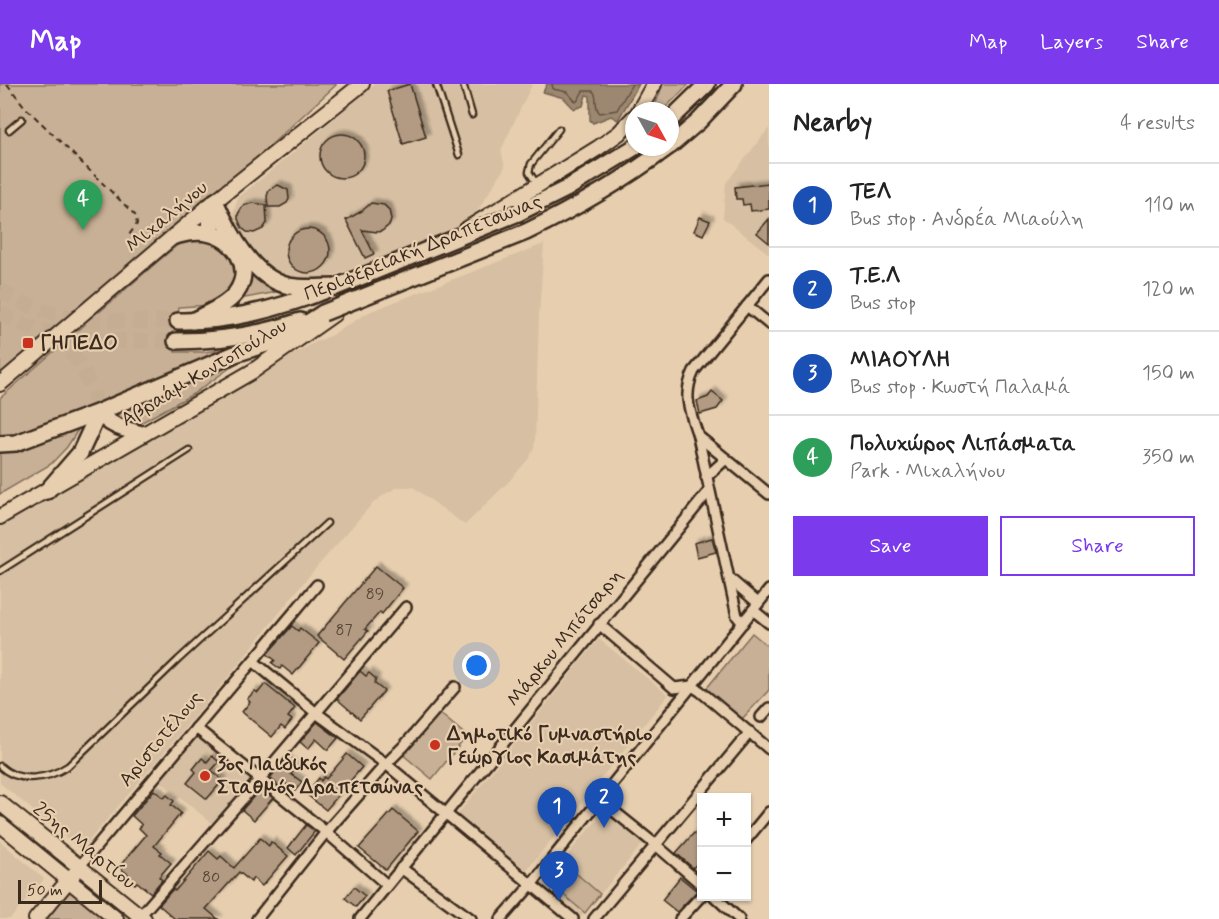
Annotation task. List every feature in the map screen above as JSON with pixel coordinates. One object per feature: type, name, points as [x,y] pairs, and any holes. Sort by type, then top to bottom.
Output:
[{"type":"main road","points":[[679,111],[707,84]]},
{"type":"main road","name":"Περιφερειακή Δραπετσώνας","points":[[679,138],[734,84]]},
{"type":"main road","name":"Περιφερειακή Δραπετσώνας","points":[[214,234],[228,241],[237,251],[243,270],[242,282],[231,299],[185,321],[232,317],[290,304],[336,287],[525,210],[566,189],[625,153]]},
{"type":"main road","name":"Περιφερειακή Δραπετσώνας","points":[[176,341],[235,337],[323,313],[526,232],[623,179],[656,156]]},
{"type":"main road","points":[[175,236],[195,231],[214,234],[210,223],[212,204]]},
{"type":"main road","points":[[212,204],[243,252],[266,275],[286,286],[336,287]]},
{"type":"main road","points":[[0,444],[16,443],[99,412],[235,354],[282,339],[323,313]]},
{"type":"main road","points":[[99,412],[108,423],[142,434]]},
{"type":"main road","points":[[47,491],[66,472],[80,453],[99,412]]},
{"type":"street","name":"Μιχαλήνου","points":[[0,384],[212,204],[362,84]]},
{"type":"street","points":[[644,102],[654,84]]},
{"type":"street","name":"Αβραάμ Κοντοπούλου","points":[[0,517],[253,370],[378,283],[612,139],[625,126]]},
{"type":"street","points":[[743,622],[736,616],[698,436],[689,407],[688,384],[694,372],[769,279]]},
{"type":"street","points":[[747,306],[769,324]]},
{"type":"street","points":[[698,436],[769,494]]},
{"type":"street","points":[[706,477],[726,459]]},
{"type":"street","name":"Μάρκου Μπότσαρη","points":[[362,918],[598,624],[709,491]]},
{"type":"street","points":[[730,579],[769,623]]},
{"type":"street","name":"Αριστοτέλους","points":[[36,919],[317,585]]},
{"type":"street","points":[[501,919],[769,590]]},
{"type":"street","points":[[142,917],[406,607]]},
{"type":"street","points":[[598,624],[674,688],[692,686],[769,749]]},
{"type":"street","points":[[253,661],[315,712],[386,764],[573,919]]},
{"type":"street","points":[[257,919],[326,832],[455,687]]},
{"type":"street","points":[[761,717],[769,708]]},
{"type":"street","points":[[196,728],[326,832],[387,885]]},
{"type":"street","points":[[594,919],[750,732]]},
{"type":"street","points":[[600,800],[697,881]]},
{"type":"street","name":"25ης Μαρτίου","points":[[0,803],[142,917]]},
{"type":"street","points":[[751,835],[769,812]]},
{"type":"street","name":"25ης Μαρτίου","points":[[0,824],[116,919]]},
{"type":"street","points":[[401,868],[471,919]]},
{"type":"street","points":[[680,919],[697,900]]},
{"type":"street","points":[[719,901],[739,919]]},
{"type":"lane","points":[[436,84],[459,155]]},
{"type":"lane","points":[[463,84],[472,115]]},
{"type":"lane","points":[[9,130],[22,119]]},
{"type":"lane","points":[[538,185],[530,175],[529,168],[559,129]]},
{"type":"lane","points":[[0,571],[189,450]]},
{"type":"lane","points":[[0,766],[5,771],[22,777],[40,777],[56,774],[68,766],[178,660],[327,523]]},
{"type":"path","points":[[7,84],[25,107],[135,214],[137,224],[129,235]]},
{"type":"shaded area","points":[[0,84],[336,85],[260,155],[0,377]]},
{"type":"shaded area","points":[[373,84],[532,84],[501,150],[505,167],[478,210],[468,221],[430,239],[327,278],[307,282],[280,277],[268,267],[234,224],[233,215],[238,198],[374,86]]},
{"type":"shaded area","points":[[663,84],[689,84],[671,102],[656,102]]},
{"type":"shaded area","points":[[769,128],[769,254],[723,218],[726,183]]},
{"type":"shaded area","points":[[191,237],[210,239],[227,250],[233,258],[236,276],[228,295],[211,305],[179,307],[175,352],[205,352],[233,348],[26,436],[0,439],[0,398],[182,241]]},
{"type":"shaded area","points":[[544,244],[534,448],[529,458],[511,479],[465,525],[413,487],[398,487],[372,504],[308,577],[229,676],[81,850],[0,783],[0,525],[230,390],[332,335],[369,312]]},
{"type":"shaded area","points":[[252,271],[287,288],[234,300]]},
{"type":"shaded area","points":[[237,363],[193,394],[135,426],[116,420],[113,415]]},
{"type":"shaded area","points":[[83,422],[67,447],[51,464],[0,494],[0,446]]},
{"type":"shaded area","points":[[752,633],[769,647],[769,690],[742,719],[706,689]]},
{"type":"shaded area","points":[[599,639],[668,695],[526,871],[457,815]]},
{"type":"shaded area","name":"Δημοτικό Γυμναστήριο Γεώργιος Κασιμάτης","points":[[437,711],[467,736],[432,779],[402,754]]},
{"type":"shaded area","points":[[198,734],[251,778],[213,824],[159,780]]},
{"type":"shaded area","points":[[0,808],[65,863],[63,867],[0,820]]},
{"type":"shaded area","points":[[605,810],[644,842],[581,917],[543,884]]},
{"type":"shaded area","points":[[0,841],[44,879],[10,919],[0,919]]},
{"type":"shaded area","points":[[570,868],[600,894],[585,913],[554,887]]},
{"type":"shaded area","points":[[85,881],[133,919],[119,919],[81,885]]},
{"type":"shaded area","points":[[71,890],[105,917],[103,919],[47,919]]},
{"type":"water","points":[[547,84],[639,84],[628,102],[625,102],[625,108],[618,120],[611,116],[593,123],[590,120],[590,96],[586,95],[583,106],[574,109],[564,98],[543,92]]},
{"type":"building","points":[[410,84],[426,137],[403,144],[387,91]]},
{"type":"building","points":[[342,134],[358,140],[364,156],[358,172],[342,178],[326,172],[320,156],[326,140]]},
{"type":"building","points":[[769,183],[769,209],[751,211],[750,204],[743,205],[742,199],[736,199],[735,187]]},
{"type":"building","points":[[278,185],[288,190],[289,199],[280,207],[268,207],[269,190]]},
{"type":"building","points":[[252,203],[266,205],[267,223],[263,229],[254,233],[242,228],[238,219],[243,206]]},
{"type":"building","points":[[371,203],[384,205],[389,210],[391,219],[390,224],[382,231],[362,230],[374,254],[365,258],[346,220]]},
{"type":"building","points":[[700,217],[710,221],[703,235],[694,231]]},
{"type":"building","points":[[769,219],[769,243],[757,233]]},
{"type":"building","points":[[308,229],[323,236],[330,251],[323,266],[308,273],[293,266],[286,251],[293,236]]},
{"type":"building","points":[[712,392],[723,401],[717,409],[700,414],[697,401],[708,397]]},
{"type":"building","points":[[712,538],[716,552],[697,557],[694,543]]},
{"type":"building","points":[[376,566],[403,588],[382,614],[380,612],[365,629],[368,631],[344,659],[317,636]]},
{"type":"building","points":[[292,626],[298,631],[300,628],[319,643],[293,675],[282,666],[280,669],[272,663],[275,660],[267,654]]},
{"type":"building","points":[[360,671],[366,676],[369,673],[376,679],[374,683],[384,691],[360,719],[337,699]]},
{"type":"building","points":[[265,684],[295,708],[288,717],[292,720],[285,729],[281,726],[272,737],[242,712],[250,702],[247,699],[255,691],[258,693]]},
{"type":"building","points":[[317,722],[338,738],[328,750],[316,739],[308,749],[300,742]]},
{"type":"building","points":[[347,754],[362,767],[326,810],[306,794],[319,778],[321,781],[324,777],[326,779]]},
{"type":"building","name":"3ος Παιδικός Σταθμός Δραπετσώνας","points":[[212,756],[219,762],[211,771],[223,780],[207,799],[187,783],[196,772],[193,769],[202,758],[207,762]]},
{"type":"building","points":[[286,759],[296,768],[291,774],[302,782],[295,791],[285,783],[281,788],[270,778]]},
{"type":"building","points":[[261,788],[273,798],[254,820],[242,810]]},
{"type":"building","points":[[154,790],[164,798],[167,795],[174,801],[171,805],[181,813],[154,846],[171,863],[159,877],[162,880],[151,893],[137,882],[135,884],[128,879],[130,876],[119,867],[146,835],[139,828],[142,825],[132,816]]},
{"type":"building","points":[[393,810],[418,831],[386,870],[359,848]]},
{"type":"building","points":[[306,825],[315,831],[296,855],[288,848]]},
{"type":"building","points":[[694,833],[697,835],[697,864],[693,868],[676,853]]},
{"type":"building","points":[[260,838],[269,846],[271,842],[288,856],[262,886],[253,878],[251,882],[239,872],[206,909],[218,919],[175,919],[159,905],[173,889],[175,891],[209,851],[218,859],[221,856],[234,868]]},
{"type":"building","points":[[680,877],[697,891],[677,912],[662,900]]},
{"type":"building","points":[[354,887],[365,896],[356,907],[345,898]]},
{"type":"tunnel","points":[[0,290],[20,302],[64,316],[109,321],[178,321]]},
{"type":"tunnel","points":[[0,313],[42,330],[86,339],[176,341]]},
{"type":"tunnel","points":[[55,335],[78,361],[88,380],[99,412]]},
{"type":"place","name":"Πολυχώρος Λιπάσματα","points":[[83,230]]},
{"type":"place","name":"ΓΗΠΕΔΟ","points":[[28,343]]},
{"type":"place","name":"Δημοτικό Γυμναστήριο Γεώργιος Κασιμάτης","points":[[435,745]]},
{"type":"place","name":"3ος Παιδικός Σταθμός Δραπετσώνας","points":[[205,776]]},
{"type":"place","name":"Τ.Ε.Λ","points":[[604,828]]},
{"type":"place","name":"ΤΕΛ","points":[[557,837]]},
{"type":"place","name":"ΜΙΑΟΥΛΗ","points":[[559,901]]}]
